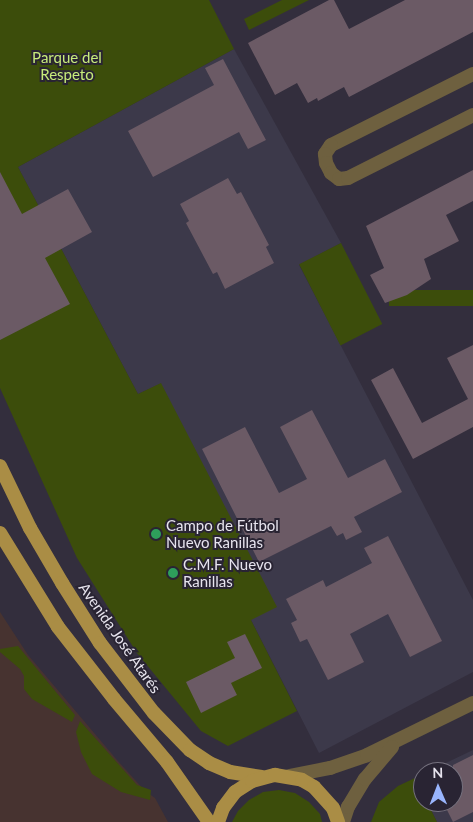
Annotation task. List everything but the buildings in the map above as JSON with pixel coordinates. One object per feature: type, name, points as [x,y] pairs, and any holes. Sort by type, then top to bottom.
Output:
[{"type":"main road","name":"Avenida José Atarés","points":[[0,466],[30,528],[62,583],[100,642],[154,713],[190,750],[209,763],[230,772],[262,777]]},
{"type":"main road","points":[[0,533],[58,627],[114,699],[167,762],[209,822]]},
{"type":"main road","points":[[218,822],[223,808],[235,792],[262,777],[275,775],[289,776],[308,783],[325,796],[338,822]]},
{"type":"street","points":[[473,74],[331,145],[326,154],[326,163],[331,173],[339,179],[348,178],[473,115]]},
{"type":"street","points":[[289,776],[330,768],[398,741],[473,703]]},
{"type":"street","points":[[343,822],[348,807],[365,779],[398,741]]},
{"type":"shaded area","points":[[234,49],[341,243],[299,265],[473,600],[473,672],[319,753],[251,620],[160,384],[138,394],[18,167]]},
{"type":"shaded area","points":[[0,612],[28,655],[117,760],[145,791],[155,798],[168,822],[0,822]]},
{"type":"shaded area","points":[[473,750],[473,822],[437,822],[432,812],[463,812],[463,762],[448,762]]},
{"type":"green space","name":"Parque del Respeto","points":[[0,0],[209,0],[234,49],[18,167],[138,394],[161,383],[277,607],[251,620],[297,711],[228,746],[201,731],[137,653],[77,558],[0,388]]},
{"type":"green space","points":[[282,0],[309,0],[249,30],[244,19]]},
{"type":"green space","points":[[341,243],[382,324],[340,345],[299,264]]},
{"type":"green space","points":[[389,290],[473,290],[473,306],[389,306]]},
{"type":"green space","points":[[18,646],[75,715],[72,722],[32,699],[24,689],[24,676],[20,669],[0,652],[0,649]]},
{"type":"green space","points":[[80,721],[137,785],[151,790],[150,800],[121,792],[92,774],[81,752],[76,732]]},
{"type":"green space","points":[[413,779],[413,812],[432,812],[437,822],[371,822],[379,802],[398,786]]},
{"type":"green space","points":[[279,790],[295,793],[309,802],[320,814],[322,822],[232,822],[238,811],[249,800],[263,792]]},
{"type":"place","name":"Campo de Fútbol Nuevo Ranillas","points":[[156,534]]},
{"type":"place","name":"C.M.F. Nuevo Ranillas","points":[[173,573]]}]
